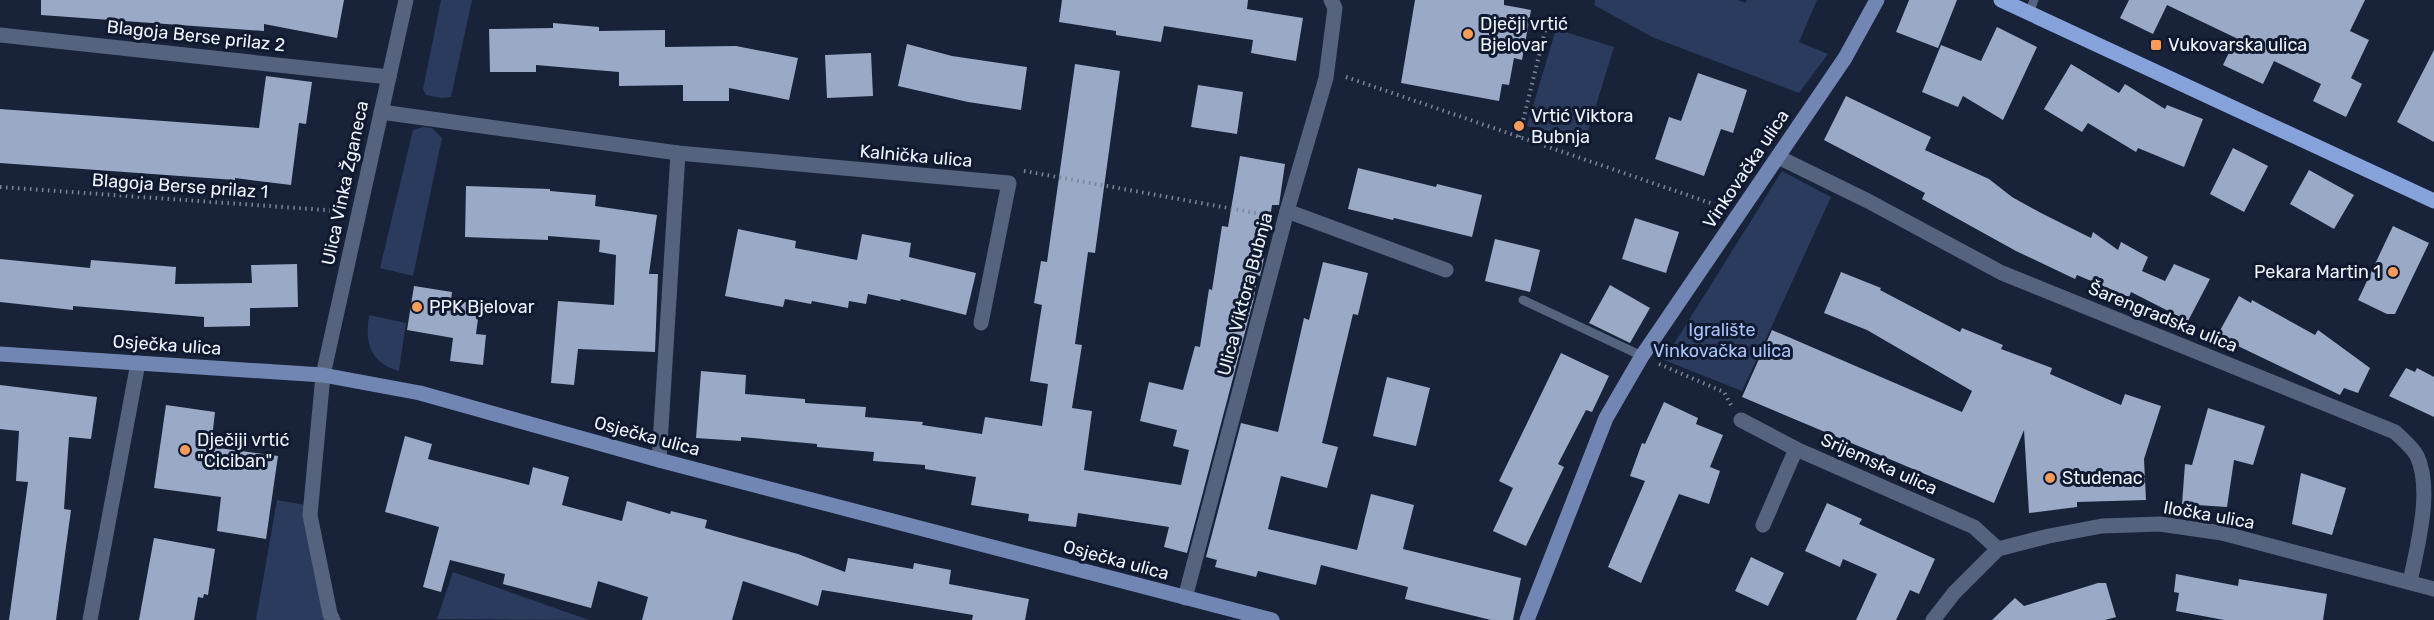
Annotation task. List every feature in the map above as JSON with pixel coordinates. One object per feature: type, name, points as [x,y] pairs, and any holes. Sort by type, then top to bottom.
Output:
[{"type":"main road","points":[[2001,0],[2031,6],[2434,201]]},
{"type":"street","name":"Ulica Vinka Žganeca","points":[[333,620],[310,515],[323,375],[406,0]]},
{"type":"street","name":"Ulica Viktora Bubnja","points":[[1185,598],[1286,215],[1327,70],[1335,8],[1331,0]]},
{"type":"street","name":"Vinkovačka ulica","points":[[1527,620],[1606,418],[1642,356],[1845,58],[1877,0]]},
{"type":"street","name":"Blagoja Berse prilaz 2","points":[[0,35],[389,77]]},
{"type":"street","name":"Kalnička ulica","points":[[381,112],[678,153],[1009,183]]},
{"type":"street","points":[[659,460],[678,153]]},
{"type":"street","name":"Šarengradska ulica","points":[[1778,157],[1868,201],[2002,273],[2395,432],[2417,455],[2423,482],[2422,514],[2410,582]]},
{"type":"street","points":[[981,323],[1009,183]]},
{"type":"street","points":[[1286,215],[1446,270]]},
{"type":"street","name":"Osječka ulica","points":[[0,354],[323,375],[420,393],[659,460],[1272,620]]},
{"type":"street","points":[[90,620],[138,363]]},
{"type":"street","name":"Srijemska ulica","points":[[1741,420],[1796,449],[1974,527],[1998,549]]},
{"type":"street","points":[[1763,525],[1796,449]]},
{"type":"street","name":"Iločka ulica","points":[[1998,549],[2102,526],[2160,525],[2222,533],[2434,588]]},
{"type":"street","points":[[1933,620],[1954,593],[1998,549]]},
{"type":"lane","points":[[1523,300],[1642,356]]},
{"type":"path","points":[[1519,137],[1546,27]]},
{"type":"path","points":[[1327,70],[1728,209]]},
{"type":"path","points":[[1009,183],[1026,169],[1286,215]]},
{"type":"path","name":"Blagoja Berse prilaz 1","points":[[0,187],[359,213]]},
{"type":"path","points":[[1642,356],[1724,392],[1741,420]]},
{"type":"green space","points":[[441,0],[472,0],[451,97],[441,98],[426,95],[423,89]]},
{"type":"green space","points":[[1595,0],[1738,0],[1745,3],[1747,0],[1817,0],[1799,42],[1828,54],[1799,93],[1652,37],[1594,5]]},
{"type":"green space","points":[[1556,29],[1614,47],[1584,144],[1527,126]]},
{"type":"green space","points":[[423,127],[432,128],[442,138],[413,276],[380,268],[413,130]]},
{"type":"green space","name":"Igralište Vinkovačka ulica","points":[[1782,171],[1831,197],[1742,391],[1664,360]]},
{"type":"green space","points":[[369,315],[406,323],[399,371],[381,362],[371,350],[368,334]]},
{"type":"green space","points":[[277,500],[311,506],[325,620],[256,620]]},
{"type":"green space","points":[[453,572],[589,620],[437,619]]},
{"type":"building","points":[[41,0],[344,0],[337,38],[264,24],[264,31],[41,15]]},
{"type":"building","points":[[1062,0],[1248,0],[1247,9],[1303,18],[1296,61],[1251,53],[1253,40],[1164,26],[1161,42],[1116,35],[1116,31],[1059,22]]},
{"type":"building","name":"Dječji vrtić Bjelovar","points":[[1415,0],[1504,0],[1504,5],[1531,10],[1522,60],[1514,58],[1509,85],[1502,84],[1499,101],[1401,83]]},
{"type":"building","points":[[1909,0],[1957,0],[1938,48],[1896,32]]},
{"type":"building","points":[[2129,0],[2365,0],[2350,31],[2369,40],[2351,78],[2362,84],[2346,117],[2313,101],[2321,84],[2274,61],[2263,84],[2223,65],[2236,38],[2167,5],[2153,34],[2120,18]]},
{"type":"building","points":[[553,23],[599,27],[599,31],[665,30],[665,47],[736,46],[798,58],[789,100],[729,88],[729,101],[683,101],[683,85],[619,86],[619,72],[536,65],[536,72],[490,72],[489,29],[553,28]]},
{"type":"building","points":[[1997,27],[2037,47],[2003,120],[1963,96],[1958,107],[1922,92],[1941,45],[1981,61]]},
{"type":"building","points":[[907,44],[952,56],[1027,67],[1021,110],[968,102],[898,86]]},
{"type":"building","points":[[2434,50],[2434,142],[2397,122]]},
{"type":"building","points":[[871,53],[873,96],[827,98],[825,55]]},
{"type":"building","points":[[1075,64],[1120,71],[1095,253],[1088,252],[1075,344],[1082,345],[1072,408],[1092,411],[1084,470],[1181,485],[1189,450],[1173,446],[1177,430],[1140,421],[1149,382],[1183,390],[1195,346],[1200,347],[1222,226],[1228,227],[1240,156],[1285,164],[1279,205],[1272,205],[1260,276],[1257,275],[1254,298],[1187,553],[1164,547],[1169,527],[1078,513],[1076,527],[1028,521],[1029,514],[971,505],[976,477],[925,469],[925,465],[873,461],[874,452],[741,437],[741,441],[696,438],[701,371],[746,375],[745,394],[805,399],[805,403],[866,407],[865,417],[923,422],[922,425],[982,434],[985,417],[1042,426],[1048,384],[1030,381],[1042,305],[1034,303],[1041,261],[1047,262]]},
{"type":"building","points":[[2071,64],[2119,93],[2125,84],[2165,109],[2167,105],[2203,119],[2184,167],[2138,148],[2136,152],[2088,123],[2082,132],[2044,109]]},
{"type":"building","points":[[1698,73],[1747,90],[1733,133],[1721,129],[1704,176],[1655,159],[1669,117],[1681,121]]},
{"type":"building","points":[[266,76],[312,82],[306,124],[299,123],[291,185],[235,178],[235,180],[0,163],[0,109],[259,128]]},
{"type":"building","points":[[1198,85],[1243,92],[1237,134],[1191,127]]},
{"type":"building","points":[[1846,96],[1931,137],[1925,150],[1989,179],[2012,197],[2041,213],[2091,238],[2093,232],[2118,250],[2121,242],[2148,257],[2142,271],[2165,281],[2174,264],[2210,279],[2188,321],[2131,292],[2129,297],[2077,275],[2075,279],[2016,251],[1922,199],[1925,193],[1824,140]]},
{"type":"building","points":[[2233,148],[2268,166],[2244,212],[2210,194]]},
{"type":"building","points":[[1358,168],[1436,187],[1437,184],[1482,195],[1472,237],[1348,209]]},
{"type":"building","points":[[2309,170],[2354,195],[2334,229],[2290,204]]},
{"type":"building","points":[[466,186],[550,189],[550,191],[596,195],[595,206],[657,215],[649,274],[658,274],[655,352],[578,349],[574,385],[551,383],[558,301],[614,305],[616,255],[599,252],[600,240],[548,236],[548,240],[465,237]]},
{"type":"building","points":[[1635,218],[1679,232],[1666,273],[1622,259]]},
{"type":"building","name":"Pekara Martin 1","points":[[2393,226],[2429,243],[2395,314],[2387,314],[2358,300]]},
{"type":"building","points":[[738,229],[796,241],[795,248],[857,260],[862,234],[911,243],[909,257],[976,273],[966,315],[901,299],[900,301],[868,294],[866,304],[849,301],[848,308],[812,301],[811,304],[785,299],[783,307],[725,296]]},
{"type":"building","points":[[1495,239],[1540,250],[1530,292],[1485,281]]},
{"type":"building","points":[[0,259],[90,268],[91,260],[176,267],[175,284],[252,283],[251,265],[297,264],[298,307],[250,308],[250,326],[204,327],[204,317],[73,306],[73,310],[0,302]]},
{"type":"building","points":[[1323,262],[1368,273],[1358,315],[1353,314],[1322,443],[1338,447],[1327,488],[1281,476],[1268,529],[1357,550],[1371,494],[1414,505],[1403,549],[1521,578],[1513,620],[1491,620],[1405,599],[1408,587],[1321,565],[1316,585],[1258,571],[1256,577],[1215,567],[1217,560],[1206,557],[1241,423],[1278,432],[1304,318],[1309,320]]},
{"type":"building","points":[[1841,272],[1881,288],[1880,290],[1960,332],[1962,328],[2003,345],[2001,349],[2052,368],[2050,374],[2121,405],[2125,394],[2161,406],[2144,459],[2146,500],[2077,502],[2077,507],[2029,513],[2024,430],[1994,503],[1742,397],[1772,330],[1962,412],[1972,391],[1867,330],[1824,313]]},
{"type":"building","points":[[1610,285],[1650,308],[1630,343],[1589,323]]},
{"type":"building","points":[[414,286],[452,292],[451,300],[480,304],[476,334],[486,335],[483,365],[450,361],[453,338],[407,330]]},
{"type":"building","points":[[2239,296],[2251,303],[2252,300],[2315,335],[2318,330],[2370,368],[2358,393],[2344,388],[2340,395],[2217,336]]},
{"type":"building","points":[[1561,353],[1609,376],[1592,412],[1586,410],[1558,464],[1564,467],[1526,546],[1493,531],[1513,488],[1499,481]]},
{"type":"building","points":[[2406,368],[2415,372],[2417,368],[2434,377],[2434,417],[2389,396]]},
{"type":"building","points":[[1387,377],[1430,388],[1416,446],[1373,436]]},
{"type":"building","points":[[0,385],[97,397],[91,439],[69,437],[64,509],[71,510],[56,620],[9,620],[28,482],[16,481],[19,431],[0,429]]},
{"type":"building","points":[[1664,402],[1698,418],[1696,424],[1723,435],[1710,467],[1720,471],[1709,504],[1679,494],[1641,583],[1608,567],[1645,481],[1630,476],[1642,443],[1645,444]]},
{"type":"building","points":[[166,405],[215,412],[211,447],[278,456],[266,539],[217,531],[221,497],[154,488]]},
{"type":"building","points":[[2208,408],[2265,426],[2253,465],[2234,460],[2227,507],[2182,504],[2185,464],[2192,465]]},
{"type":"building","points":[[405,436],[432,444],[428,459],[529,485],[533,467],[569,477],[562,505],[622,521],[627,501],[670,514],[671,511],[707,520],[705,528],[798,554],[845,572],[848,558],[913,569],[914,563],[951,570],[949,584],[1029,599],[1025,620],[972,620],[973,615],[822,590],[818,606],[743,581],[732,620],[642,620],[648,597],[598,581],[591,608],[503,584],[505,574],[450,560],[441,592],[423,587],[439,527],[385,512]]},
{"type":"building","points":[[2301,473],[2346,488],[2332,535],[2292,524]]},
{"type":"building","points":[[1827,503],[1862,519],[1859,524],[1935,559],[1919,594],[1910,590],[1896,620],[1856,620],[1877,574],[1843,559],[1840,567],[1805,551]]},
{"type":"building","points":[[154,538],[215,549],[208,595],[204,594],[203,598],[198,597],[194,620],[139,620]]},
{"type":"building","points":[[1751,557],[1784,573],[1768,606],[1735,591]]},
{"type":"building","points":[[2176,574],[2238,586],[2239,579],[2327,594],[2323,620],[2224,620],[2176,611],[2179,593],[2174,592]]},
{"type":"building","points":[[2098,583],[2106,583],[2116,617],[2105,620],[1992,620],[2015,598],[2024,606]]},
{"type":"place","name":"Dječji vrtić Bjelovar","points":[[1468,34]]},
{"type":"place","name":"Vukovarska ulica","points":[[2156,45]]},
{"type":"place","name":"Vrtić Viktora Bubnja","points":[[1519,126]]},
{"type":"place","name":"Pekara Martin 1","points":[[2393,272]]},
{"type":"place","name":"PPK Bjelovar","points":[[417,307]]},
{"type":"place","name":"Dječiji vrtić \"Ciciban\"","points":[[185,450]]},
{"type":"place","name":"Studenac","points":[[2050,478]]}]
